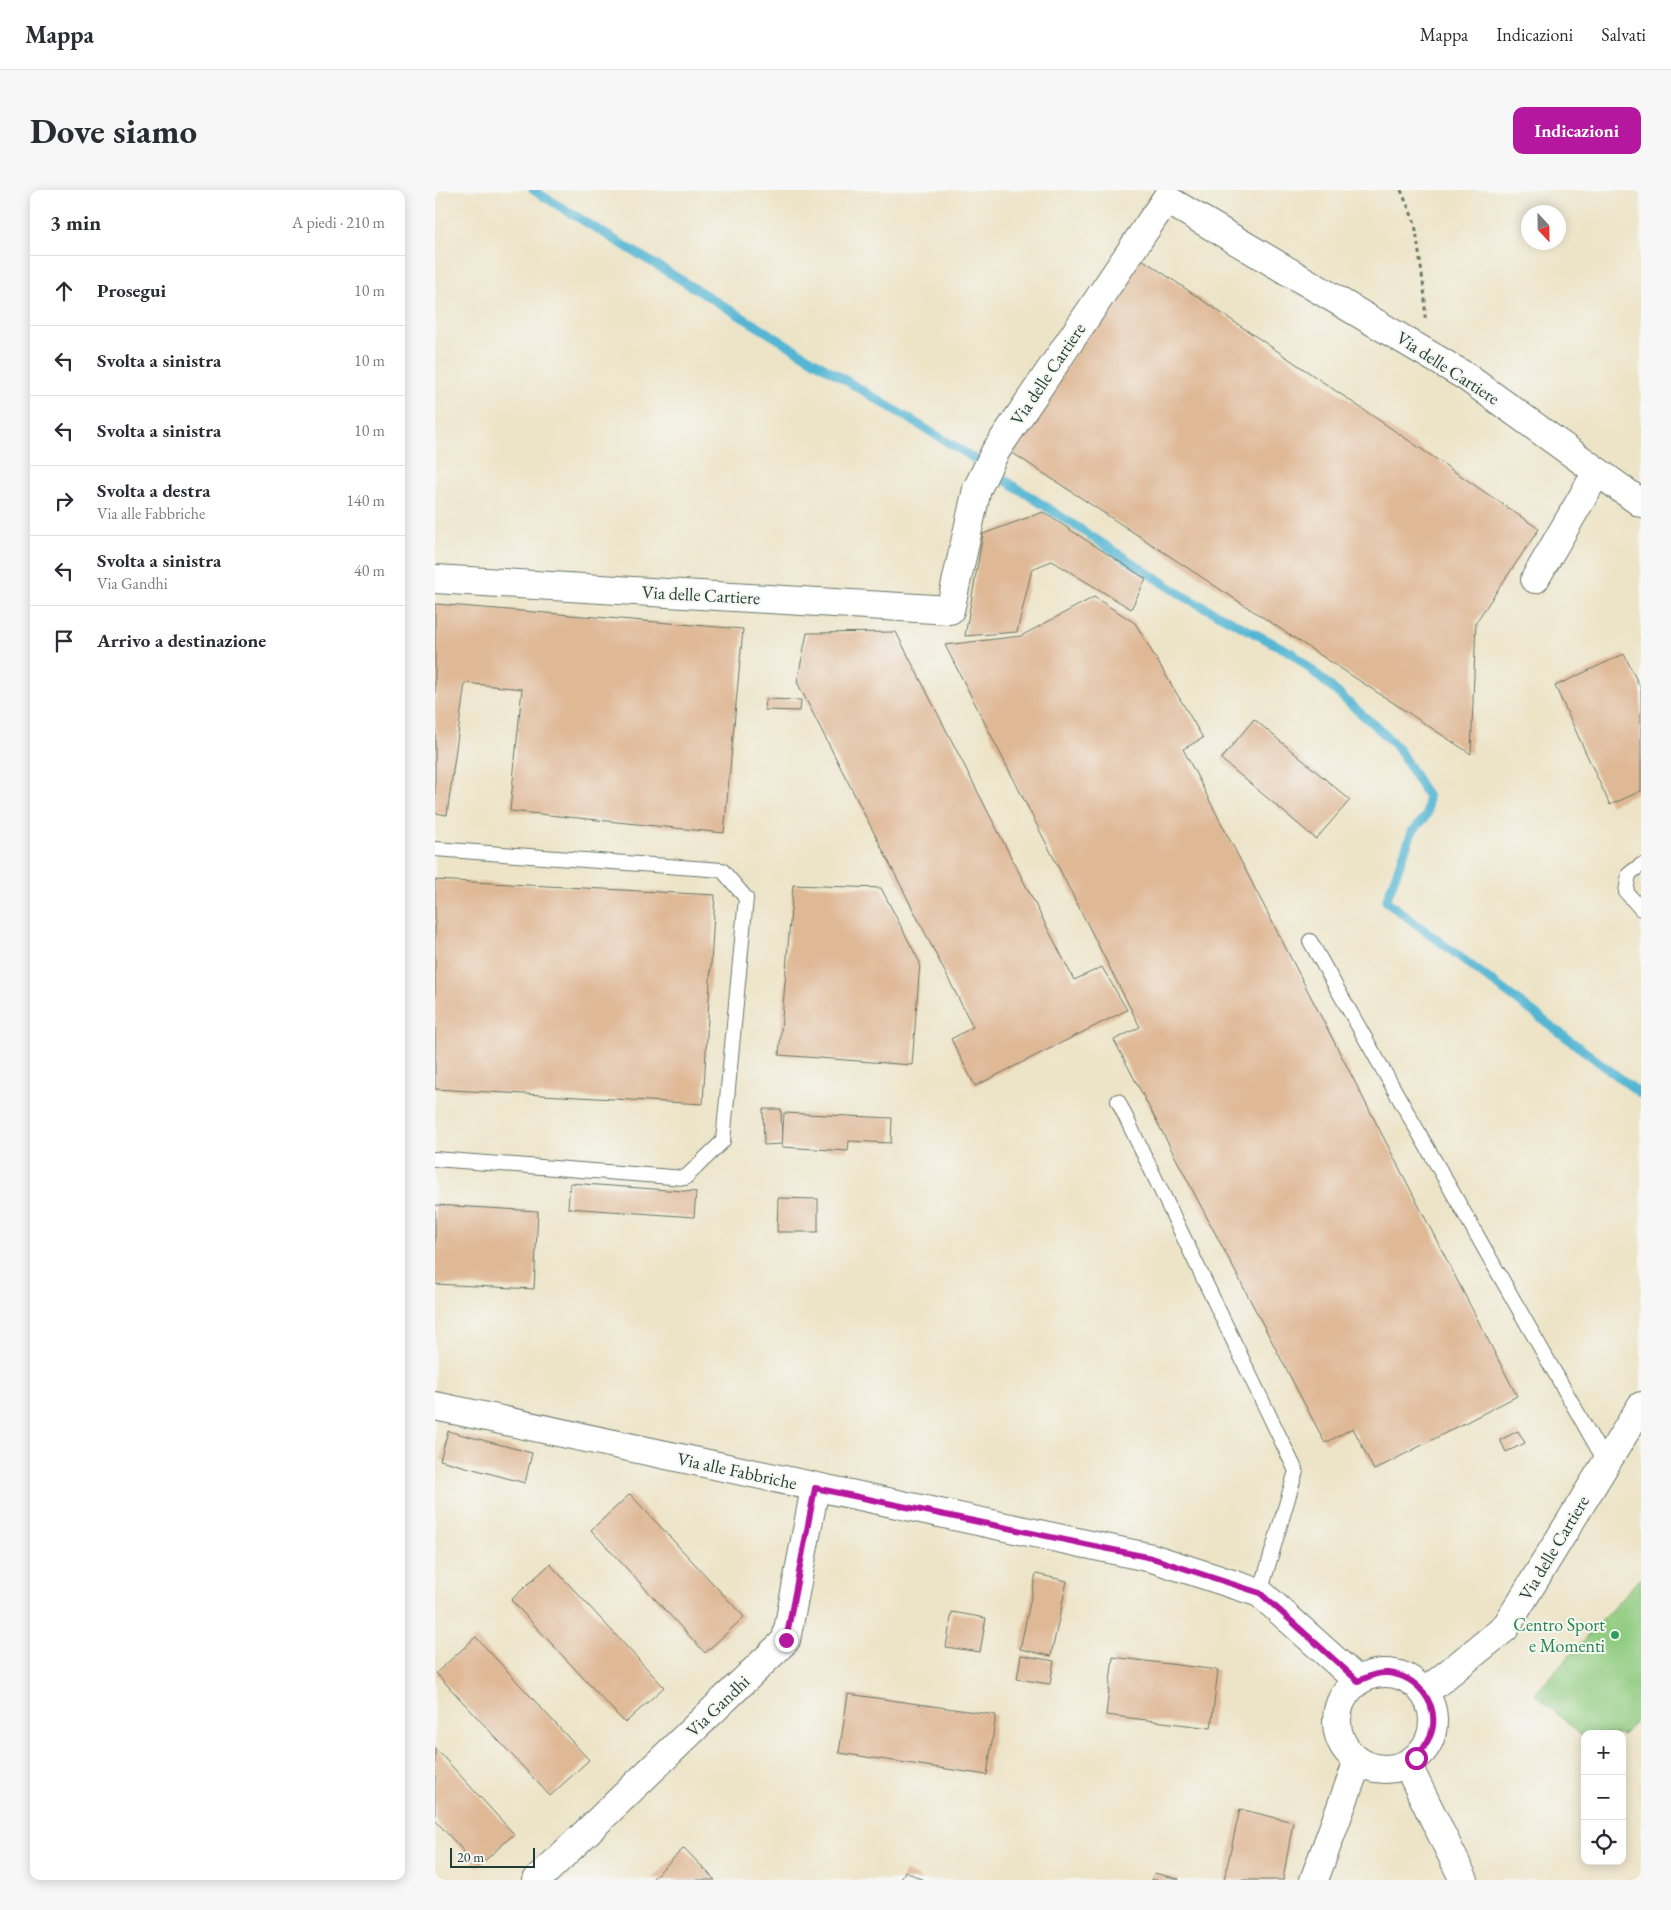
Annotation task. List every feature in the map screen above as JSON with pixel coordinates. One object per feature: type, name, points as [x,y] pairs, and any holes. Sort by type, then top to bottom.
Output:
[{"type":"street","name":"Via delle Cartiere","points":[[435,579],[950,610],[977,489],[995,452],[1166,199],[1465,376],[1641,503]]},
{"type":"street","points":[[1535,580],[1597,472]]},
{"type":"street","name":"Via alle Fabbriche","points":[[435,1406],[1152,1558],[1260,1593],[1358,1681]]},
{"type":"street","name":"Via delle Cartiere","points":[[1424,1693],[1505,1628],[1641,1406]]},
{"type":"street","name":"Via Gandhi","points":[[537,1880],[786,1640],[815,1488]]},
{"type":"street","points":[[1386,1673],[1402,1676],[1415,1683],[1424,1693],[1433,1713],[1432,1731],[1426,1746],[1416,1758],[1407,1764],[1381,1768],[1369,1766],[1358,1761],[1348,1752],[1338,1729],[1337,1714],[1345,1694],[1358,1681],[1373,1674],[1386,1673]]},
{"type":"street","points":[[1314,1880],[1358,1761]]},
{"type":"street","points":[[1407,1764],[1463,1880]]},
{"type":"lane","points":[[435,849],[722,870],[746,898],[723,1141],[685,1178],[435,1159]]},
{"type":"lane","points":[[1641,865],[1629,874],[1626,892],[1641,909]]},
{"type":"lane","points":[[1309,941],[1606,1463]]},
{"type":"lane","points":[[1118,1102],[1296,1471],[1260,1593]]},
{"type":"path","points":[[1401,190],[1415,223],[1425,297],[1426,353]]},
{"type":"green space","name":"Centro Sport e Momenti","points":[[1641,1577],[1641,1715],[1626,1732],[1626,1730],[1581,1730],[1581,1735],[1535,1694]]},
{"type":"building","points":[[1139,257],[1539,529],[1476,622],[1471,754],[1011,452]]},
{"type":"building","points":[[1043,512],[1146,579],[1131,609],[1052,561],[1032,569],[1017,632],[965,636],[983,534]]},
{"type":"building","points":[[1094,597],[1135,623],[1203,738],[1183,749],[1517,1396],[1374,1470],[1353,1428],[1325,1443],[1114,1040],[1140,1027],[945,645],[1021,636]]},
{"type":"building","points":[[435,604],[743,629],[724,833],[510,811],[522,689],[465,683],[447,815],[435,813]]},
{"type":"building","points":[[896,632],[1074,980],[1102,967],[1127,1010],[975,1086],[951,1039],[973,1027],[797,682],[807,633]]},
{"type":"building","points":[[1624,654],[1641,689],[1641,791],[1610,805],[1555,686]]},
{"type":"building","points":[[766,699],[801,700],[800,711],[765,710]]},
{"type":"building","points":[[1254,719],[1350,800],[1316,839],[1221,759]]},
{"type":"building","points":[[435,880],[715,895],[703,1104],[435,1089]]},
{"type":"building","points":[[793,885],[881,888],[920,963],[912,1065],[779,1055]]},
{"type":"building","points":[[763,1109],[781,1109],[782,1144],[764,1145]]},
{"type":"building","points":[[784,1113],[892,1118],[891,1143],[849,1141],[848,1151],[782,1147]]},
{"type":"building","points":[[570,1183],[696,1192],[694,1217],[568,1208]]},
{"type":"building","points":[[778,1198],[818,1199],[818,1232],[777,1232]]},
{"type":"building","points":[[435,1205],[538,1211],[534,1289],[435,1284]]},
{"type":"building","points":[[448,1431],[532,1453],[525,1483],[440,1460]]},
{"type":"building","points":[[1518,1431],[1525,1443],[1506,1452],[1500,1440]]},
{"type":"building","points":[[630,1494],[744,1617],[705,1653],[591,1530]]},
{"type":"building","points":[[550,1564],[664,1687],[625,1723],[511,1600]]},
{"type":"building","points":[[1036,1574],[1067,1581],[1051,1656],[1020,1649]]},
{"type":"building","points":[[952,1612],[986,1618],[980,1652],[946,1647]]},
{"type":"building","points":[[476,1637],[589,1760],[550,1796],[436,1673]]},
{"type":"building","points":[[1021,1655],[1054,1661],[1050,1684],[1017,1679]]},
{"type":"building","points":[[1113,1657],[1218,1670],[1211,1728],[1106,1715]]},
{"type":"building","points":[[848,1694],[996,1715],[987,1775],[839,1753]]},
{"type":"building","points":[[435,1748],[514,1834],[478,1867],[435,1820]]},
{"type":"building","points":[[1240,1809],[1293,1822],[1283,1880],[1224,1880]]},
{"type":"building","points":[[684,1848],[715,1880],[651,1880]]},
{"type":"building","points":[[905,1871],[923,1880],[901,1880]]},
{"type":"building","points":[[1154,1873],[1179,1879],[1179,1880],[1152,1880]]},
{"type":"waterway","points":[[533,190],[972,457],[1185,597],[1292,653],[1398,748],[1428,797],[1427,815],[1412,832],[1386,901],[1641,1094]]},
{"type":"place","name":"Centro Sport e Momenti","points":[[1615,1635]]},
{"type":"route","points":[[786,1640],[815,1488],[1152,1558],[1260,1593],[1358,1681],[1373,1674],[1386,1673],[1402,1676],[1415,1683],[1424,1693],[1433,1713],[1432,1731],[1426,1746],[1416,1758]]}]
